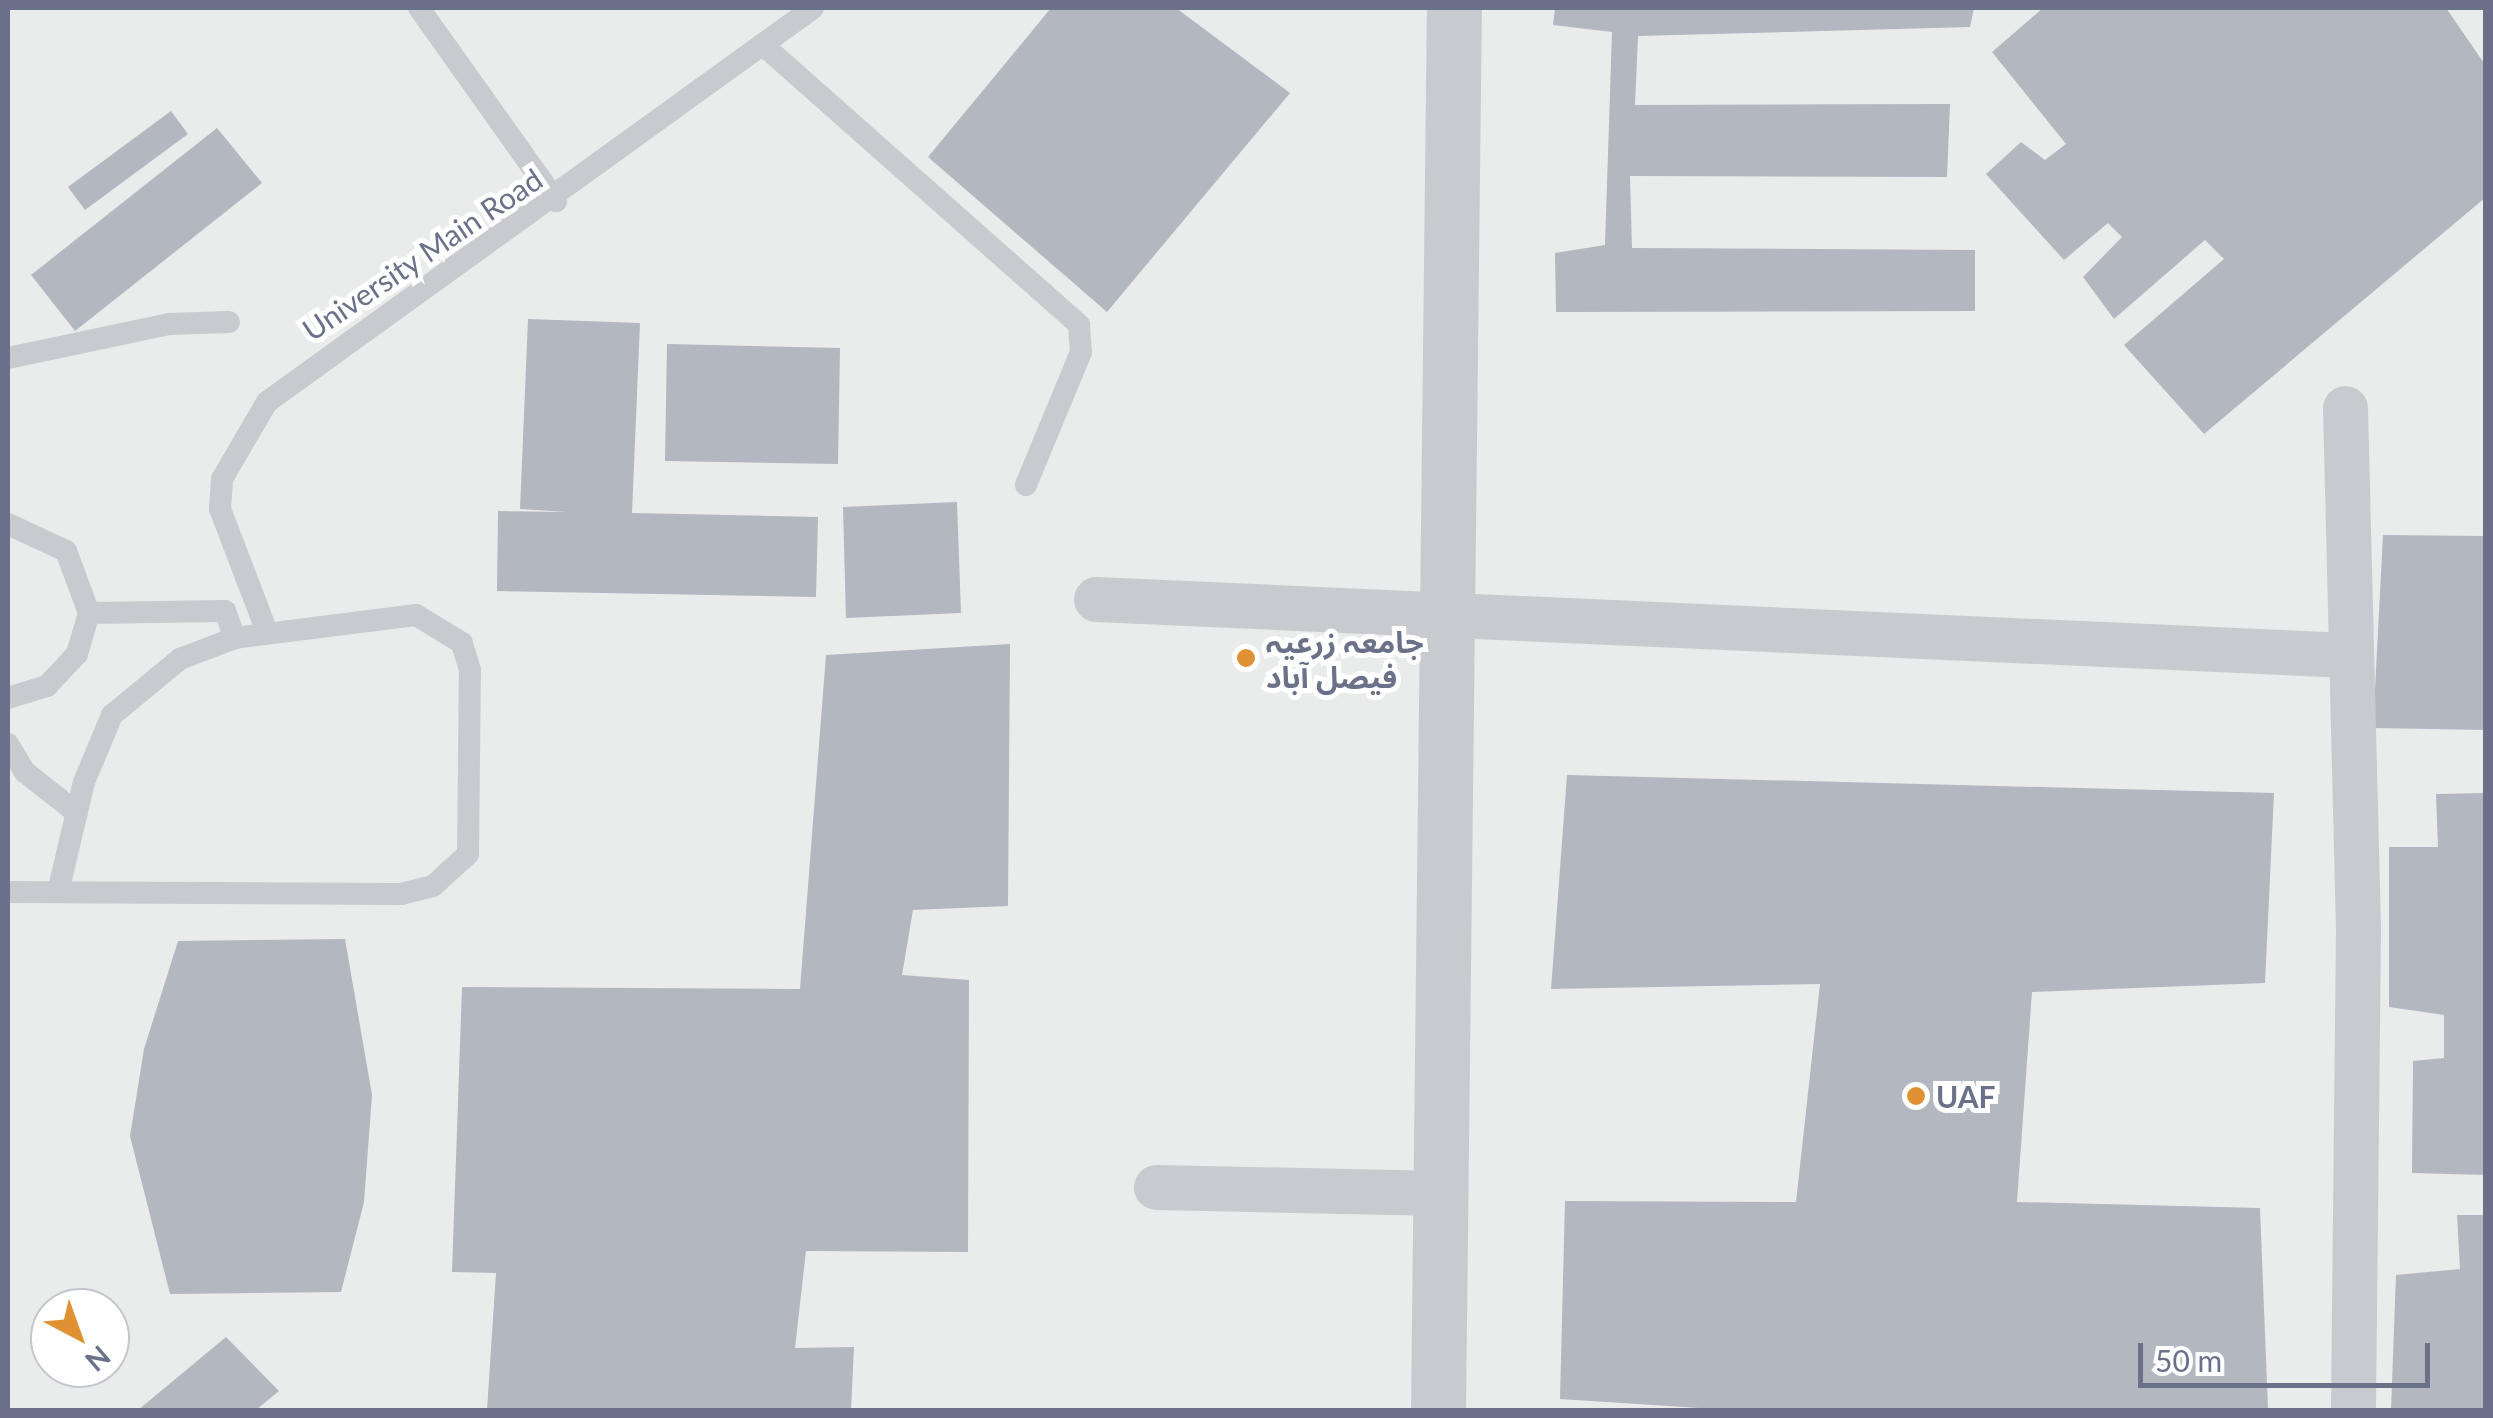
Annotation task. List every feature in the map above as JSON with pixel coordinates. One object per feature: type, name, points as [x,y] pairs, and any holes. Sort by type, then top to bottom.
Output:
[{"type":"street","points":[[1438,1410],[1454,8]]},
{"type":"street","points":[[2346,408],[2347,654],[2358,928],[2353,1410]]},
{"type":"street","points":[[1096,600],[2347,654]]},
{"type":"street","points":[[1156,1187],[1440,1193]]},
{"type":"lane","points":[[419,8],[556,201]]},
{"type":"lane","name":"University Main Road","points":[[267,632],[220,509],[222,479],[267,402],[348,336],[556,201],[813,8]]},
{"type":"lane","points":[[764,45],[1079,325],[1081,352],[1026,485]]},
{"type":"lane","points":[[8,358],[170,324],[229,322]]},
{"type":"lane","points":[[8,524],[66,551],[89,613],[77,654],[47,686],[8,698]]},
{"type":"lane","points":[[89,613],[225,611],[235,638]]},
{"type":"lane","points":[[8,892],[401,894],[458,870],[468,854],[470,670],[462,643],[416,615],[235,638],[168,667],[112,715],[77,812],[58,892]]},
{"type":"lane","points":[[8,744],[25,772],[77,812]]},
{"type":"shaded area","name":"جامعہ زرعیہ فیصل آباد","points":[[8,8],[2485,8],[2485,1410],[8,1410]]},
{"type":"building","points":[[1051,8],[1176,8],[1290,93],[1107,312],[928,157]]},
{"type":"building","points":[[1555,8],[1974,8],[1970,27],[1638,36],[1635,105],[1950,104],[1947,177],[1630,176],[1632,248],[1975,250],[1975,311],[1556,312],[1555,253],[1605,245],[1612,32],[1553,25]]},
{"type":"building","points":[[2043,8],[2446,8],[2486,66],[2486,197],[2204,434],[2124,345],[2224,259],[2205,240],[2114,319],[2083,277],[2122,237],[2108,223],[2064,260],[1986,174],[2021,142],[2045,160],[2066,144],[1992,52]]},
{"type":"building","points":[[171,111],[188,134],[85,210],[68,187]]},
{"type":"building","points":[[217,128],[262,183],[75,331],[31,275]]},
{"type":"building","points":[[528,319],[640,323],[632,513],[818,517],[816,597],[497,591],[498,511],[568,512],[520,509]]},
{"type":"building","points":[[667,344],[840,348],[838,464],[665,461]]},
{"type":"building","points":[[957,502],[961,613],[846,618],[843,507]]},
{"type":"building","points":[[2383,535],[2486,536],[2486,730],[2373,728]]},
{"type":"building","points":[[1010,644],[1008,906],[913,910],[902,975],[969,980],[968,1252],[806,1251],[795,1348],[854,1347],[851,1410],[487,1410],[496,1273],[452,1272],[462,987],[800,989],[826,655]]},
{"type":"building","name":"UAF","points":[[1567,775],[2274,793],[2265,983],[2032,992],[2017,1202],[2260,1208],[2268,1409],[1730,1410],[1560,1399],[1565,1201],[1796,1202],[1820,984],[1551,989]]},
{"type":"building","points":[[2486,793],[2486,1175],[2412,1173],[2413,1061],[2444,1058],[2444,1015],[2389,1007],[2389,847],[2438,847],[2436,794]]},
{"type":"building","points":[[345,939],[372,1095],[364,1202],[341,1292],[170,1294],[130,1136],[144,1049],[178,941]]},
{"type":"building","points":[[2457,1215],[2486,1215],[2486,1410],[2391,1410],[2396,1275],[2460,1269]]},
{"type":"building","points":[[226,1337],[279,1391],[256,1410],[138,1410]]},
{"type":"place","name":"جامعہ زرعیہ فیصل آباد","points":[[1246,658]]},
{"type":"place","name":"UAF","points":[[1916,1096]]}]
